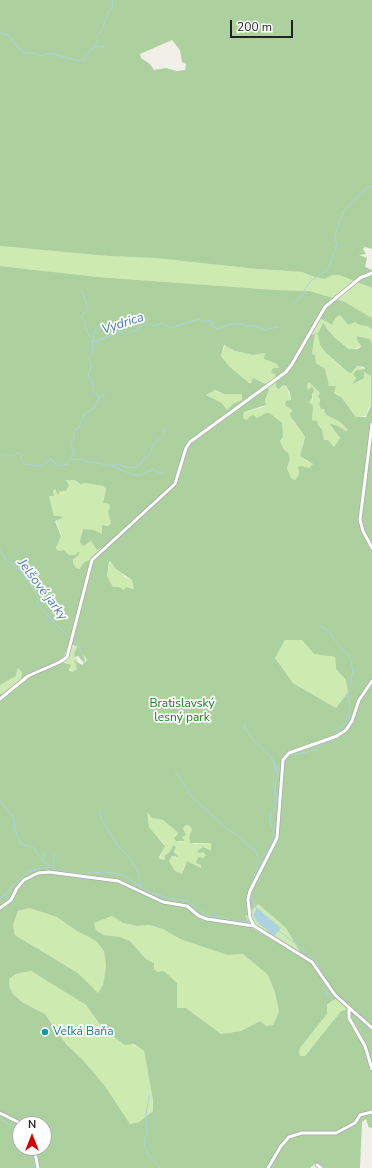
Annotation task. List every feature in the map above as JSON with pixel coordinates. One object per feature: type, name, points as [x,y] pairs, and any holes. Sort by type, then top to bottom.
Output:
[{"type":"street","points":[[0,699],[28,676],[60,662],[67,656],[92,560],[109,542],[175,484],[186,448],[190,442],[286,372],[325,307],[360,278],[372,273]]},
{"type":"street","points":[[372,424],[360,520],[363,531],[372,548]]},
{"type":"street","points":[[254,926],[250,915],[248,896],[277,838],[283,760],[289,753],[337,736],[346,730],[352,721],[359,700],[372,681]]},
{"type":"street","points":[[0,908],[10,902],[24,880],[38,873],[49,872],[114,880],[163,902],[187,906],[199,916],[207,919],[242,926],[254,926],[312,962],[335,995],[372,1028]]},
{"type":"street","points":[[349,1009],[349,1018],[365,1046],[372,1069]]},
{"type":"street","points":[[268,1168],[281,1146],[289,1137],[302,1133],[336,1133],[355,1124],[360,1115],[372,1112]]},
{"type":"street","points":[[0,1113],[12,1119]]},
{"type":"street","points":[[36,1156],[38,1168]]},
{"type":"street","points":[[317,1165],[321,1168]]},
{"type":"green space","points":[[0,0],[372,0],[372,249],[365,247],[363,249],[366,254],[359,255],[367,258],[365,267],[372,270],[372,288],[339,275],[333,275],[325,279],[314,277],[302,272],[257,269],[154,258],[108,256],[0,246]],"holes":[[[172,40],[180,50],[182,62],[186,64],[185,70],[177,71],[166,68],[154,70],[150,64],[141,58],[140,54]]]},
{"type":"green space","points":[[0,246],[108,256],[154,258],[257,269],[302,272],[314,277],[325,279],[333,275],[339,275],[372,288],[372,318],[359,310],[310,291],[276,290],[98,277],[0,266]]},
{"type":"green space","name":"Bratislavský lesný park","points":[[0,266],[98,277],[276,290],[310,291],[345,302],[372,318],[372,330],[368,326],[360,325],[355,322],[348,325],[340,315],[336,317],[332,325],[318,317],[302,345],[304,346],[306,344],[310,335],[318,333],[323,323],[334,337],[349,349],[358,349],[361,346],[357,340],[357,336],[370,339],[372,343],[372,1127],[369,1128],[366,1119],[362,1122],[360,1168],[323,1168],[316,1163],[310,1168],[0,1168],[0,694],[7,693],[20,682],[22,673],[18,668],[16,676],[0,685]],"holes":[[[315,334],[318,334],[320,345],[326,353],[348,372],[351,373],[357,366],[364,367],[365,369],[357,370],[353,374],[356,378],[352,385],[364,378],[364,372],[371,376],[371,405],[366,417],[356,417],[341,397],[334,393],[336,386],[329,386],[325,369],[316,363],[315,355],[312,354]],[[224,345],[235,351],[253,355],[265,353],[264,359],[277,364],[279,368],[273,368],[271,372],[275,374],[276,387],[279,389],[283,385],[286,386],[290,393],[291,400],[286,401],[285,405],[293,411],[290,413],[291,417],[305,437],[300,456],[313,464],[309,468],[301,466],[298,467],[299,474],[295,480],[291,478],[287,468],[290,460],[288,453],[283,448],[280,441],[283,437],[282,423],[270,413],[266,413],[257,418],[253,415],[247,420],[243,418],[244,412],[266,405],[265,400],[269,390],[266,384],[253,378],[251,383],[249,383],[229,366],[221,356]],[[309,382],[320,393],[318,396],[320,400],[319,404],[321,409],[324,409],[325,414],[340,422],[348,430],[346,431],[329,423],[340,438],[334,447],[328,440],[324,440],[322,429],[318,425],[317,421],[312,420],[313,406],[309,402],[312,399],[314,391],[312,386],[308,390],[307,385]],[[215,390],[224,394],[242,394],[242,400],[233,404],[227,410],[222,403],[206,395]],[[66,480],[74,480],[81,484],[85,483],[103,486],[106,489],[103,503],[109,504],[110,507],[108,512],[111,523],[108,526],[102,525],[102,534],[94,530],[83,529],[81,536],[80,542],[82,545],[84,546],[91,541],[97,550],[103,547],[105,548],[89,568],[90,560],[85,562],[79,569],[76,568],[73,560],[79,555],[79,552],[77,552],[76,555],[69,555],[64,550],[58,551],[56,548],[61,536],[55,521],[62,518],[61,516],[54,516],[49,496],[54,496],[53,491],[55,489],[58,495],[60,491],[66,491],[69,485]],[[110,561],[116,569],[132,580],[134,589],[126,587],[124,590],[119,587],[113,587],[107,576]],[[285,640],[302,640],[314,654],[335,657],[336,669],[346,680],[348,692],[336,708],[293,683],[275,658]],[[69,643],[77,647],[74,654],[75,657],[78,656],[84,663],[82,665],[74,660],[77,669],[72,672],[69,670],[71,665],[62,662]],[[147,812],[152,818],[163,820],[177,832],[178,834],[174,838],[176,841],[185,841],[182,837],[186,835],[183,828],[186,825],[190,826],[192,829],[189,838],[190,843],[211,843],[211,851],[203,847],[197,851],[199,853],[203,852],[206,855],[203,858],[198,857],[196,863],[201,865],[201,868],[187,861],[182,874],[175,871],[169,861],[172,856],[178,857],[174,852],[176,847],[173,845],[169,853],[165,855],[165,860],[160,859],[159,857],[165,846],[149,827]],[[258,904],[286,928],[300,952],[300,956],[250,927],[246,916]],[[29,908],[57,917],[77,931],[96,941],[104,951],[106,966],[103,985],[98,993],[78,973],[15,935],[13,925],[18,911]],[[112,916],[123,923],[137,926],[149,925],[163,929],[180,939],[227,955],[243,954],[268,975],[275,993],[279,1012],[273,1025],[266,1026],[260,1021],[241,1031],[221,1034],[186,1008],[177,1008],[177,983],[164,971],[158,972],[154,969],[154,963],[146,959],[130,941],[120,937],[104,935],[96,930],[94,923]],[[31,971],[86,1005],[101,1026],[125,1045],[134,1044],[144,1051],[153,1100],[153,1111],[139,1122],[130,1124],[105,1086],[83,1060],[66,1044],[45,1014],[22,1002],[13,994],[9,986],[9,979],[16,974]],[[337,998],[347,1009],[341,1011],[305,1056],[300,1056],[300,1048],[327,1014],[327,1005]]]},
{"type":"green space","points":[[340,315],[348,325],[355,322],[368,326],[372,330],[372,343],[370,339],[359,336],[358,342],[361,346],[351,350],[334,337],[327,327],[321,325],[319,332],[326,353],[340,366],[352,371],[357,366],[365,369],[359,369],[353,385],[361,380],[364,372],[371,376],[371,405],[368,408],[367,415],[357,418],[339,395],[334,393],[327,382],[326,372],[316,363],[315,357],[312,354],[315,334],[312,334],[304,346],[302,345],[318,317],[332,325],[336,317]]},
{"type":"green space","points":[[225,345],[235,351],[253,355],[265,353],[267,360],[277,364],[280,368],[275,374],[276,387],[284,385],[287,388],[291,400],[287,407],[293,411],[293,421],[305,437],[302,446],[305,460],[313,464],[309,468],[298,469],[299,474],[295,480],[291,478],[287,468],[290,460],[280,441],[283,437],[279,420],[270,413],[266,413],[257,418],[249,417],[248,420],[243,418],[244,412],[264,407],[269,390],[266,384],[256,379],[249,383],[229,366],[221,356]]},
{"type":"green space","points":[[309,382],[320,393],[318,397],[325,414],[340,422],[348,430],[346,431],[329,423],[340,438],[334,447],[324,440],[321,427],[312,420],[309,402],[312,400],[313,393],[311,387],[310,391],[308,389],[307,385]]},
{"type":"green space","points":[[213,390],[220,393],[242,394],[242,400],[227,410],[222,403],[206,395]]},
{"type":"green space","points":[[66,480],[74,480],[81,484],[85,483],[103,486],[106,489],[103,503],[109,504],[111,523],[108,526],[102,525],[102,534],[82,530],[81,536],[86,545],[91,541],[100,549],[103,547],[105,548],[89,568],[90,561],[85,562],[83,567],[77,569],[72,562],[79,555],[69,555],[64,550],[58,551],[56,548],[61,534],[56,521],[61,516],[54,516],[49,496],[54,495],[53,491],[55,489],[57,493],[69,485]]},
{"type":"green space","points":[[110,561],[125,577],[132,580],[134,589],[130,587],[124,590],[113,587],[107,576]]},
{"type":"green space","points":[[285,640],[302,640],[314,654],[335,657],[336,669],[346,680],[348,692],[336,708],[293,683],[275,658]]},
{"type":"green space","points":[[69,643],[77,648],[74,654],[78,661],[74,661],[77,669],[72,672],[66,662],[61,661],[68,649]]},
{"type":"green space","points":[[18,668],[22,674],[20,682],[7,693],[0,694],[0,685],[16,676]]},
{"type":"green space","points":[[147,812],[152,818],[163,820],[177,832],[179,834],[175,837],[180,842],[185,841],[182,837],[185,835],[183,828],[186,825],[190,826],[192,829],[189,841],[194,844],[211,843],[211,851],[201,848],[197,851],[203,852],[206,855],[203,858],[198,857],[196,863],[201,865],[201,868],[189,862],[185,864],[182,874],[175,871],[169,861],[172,856],[176,858],[174,852],[176,849],[172,846],[169,853],[165,855],[165,860],[160,859],[164,844],[149,827]]},
{"type":"green space","points":[[258,904],[286,928],[300,952],[300,956],[250,927],[246,916]]},
{"type":"green space","points":[[29,908],[57,917],[77,931],[96,941],[104,951],[106,966],[103,986],[98,994],[78,973],[15,935],[13,925],[18,911]]},
{"type":"green space","points":[[112,916],[123,923],[137,926],[149,925],[163,929],[180,939],[227,955],[243,954],[268,975],[275,993],[279,1012],[273,1025],[266,1026],[260,1021],[241,1031],[221,1034],[186,1008],[177,1008],[158,972],[154,969],[154,963],[146,959],[130,941],[120,937],[104,935],[96,930],[93,923]]},
{"type":"green space","points":[[31,971],[86,1005],[101,1026],[144,1051],[153,1100],[153,1111],[139,1122],[130,1124],[105,1086],[83,1060],[66,1044],[45,1014],[22,1002],[13,994],[9,986],[9,979],[16,974]]},
{"type":"green space","points":[[337,998],[347,1009],[341,1011],[305,1056],[300,1056],[300,1048],[327,1014],[327,1006]]},
{"type":"water","points":[[257,908],[281,928],[274,936],[257,922],[253,915]]},
{"type":"waterway","points":[[0,33],[9,35],[18,48],[25,53],[34,53],[40,56],[51,53],[78,61],[83,60],[98,41],[97,34],[101,32],[108,12],[112,9],[113,0]]},
{"type":"waterway","points":[[95,46],[104,47]]},
{"type":"waterway","name":"Vydrica","points":[[293,305],[304,293],[305,289],[312,280],[328,270],[337,244],[335,241],[335,235],[344,210],[365,189],[372,186]]},
{"type":"waterway","points":[[81,290],[88,308],[81,317],[86,323],[85,327],[92,338]]},
{"type":"waterway","points":[[121,331],[138,315]]},
{"type":"waterway","name":"Vydrica","points":[[0,456],[4,454],[13,456],[18,453],[22,455],[21,461],[25,464],[41,466],[51,459],[58,466],[68,464],[74,450],[72,449],[71,443],[74,439],[73,435],[76,429],[79,428],[84,414],[93,409],[99,396],[94,392],[92,381],[88,375],[91,366],[89,358],[93,352],[92,341],[97,342],[120,331],[125,334],[132,331],[138,331],[140,326],[142,327],[146,323],[155,326],[162,323],[170,328],[198,319],[204,322],[210,320],[213,326],[218,329],[230,324],[244,324],[247,327],[253,325],[265,330],[278,327]]},
{"type":"waterway","points":[[93,341],[95,330],[101,326]]},
{"type":"waterway","name":"Vydrica","points":[[96,341],[103,338]]},
{"type":"waterway","name":"Vydrica","points":[[99,397],[106,394]]},
{"type":"waterway","points":[[70,460],[80,459],[91,463],[93,462],[110,466],[117,464],[130,468],[136,467],[141,464],[143,459],[150,455],[153,444],[163,436],[165,428]]},
{"type":"waterway","points":[[111,465],[133,475],[140,475],[153,469],[159,473],[164,473]]},
{"type":"waterway","name":"Jelšové jarky","points":[[0,550],[5,559],[17,567],[32,587],[37,595],[38,604],[71,639]]},
{"type":"waterway","points":[[320,626],[328,631],[343,651],[349,655],[353,670],[348,696],[350,706],[348,722],[339,728],[338,732],[333,736]]},
{"type":"waterway","name":"Jelšové jarky","points":[[73,640],[78,644],[82,654]]},
{"type":"waterway","points":[[245,723],[244,727],[254,741],[272,758],[275,764],[273,785],[275,794]]},
{"type":"waterway","points":[[284,763],[287,757],[316,750],[321,744],[332,740]]},
{"type":"waterway","points":[[262,858],[271,846],[274,834],[270,819],[271,812],[275,809],[277,804],[275,788],[278,774],[277,768],[281,763]]},
{"type":"waterway","points":[[175,770],[191,796],[226,828],[242,838],[247,845],[255,850],[260,861]]},
{"type":"waterway","points":[[0,801],[14,818],[15,830],[21,844],[34,848],[42,860],[55,870],[76,874],[106,872],[123,875],[151,893],[176,900],[187,900],[208,916],[220,917],[236,922],[249,921]]},
{"type":"waterway","points":[[100,810],[101,819],[118,846],[129,857],[139,874],[141,887]]},
{"type":"waterway","points":[[43,860],[45,853]]},
{"type":"waterway","points":[[52,868],[54,864],[54,853]]},
{"type":"waterway","points":[[250,888],[260,861]]},
{"type":"waterway","points":[[0,899],[28,871],[49,867]]},
{"type":"waterway","points":[[252,891],[251,897],[257,910]]},
{"type":"waterway","points":[[6,894],[8,900]]},
{"type":"waterway","points":[[278,930],[306,952],[316,962],[323,975]]},
{"type":"waterway","points":[[323,983],[328,996]]},
{"type":"waterway","points":[[361,1023],[372,1032]]},
{"type":"waterway","points":[[149,1096],[146,1115],[147,1132],[144,1142],[147,1153],[160,1168]]},
{"type":"waterway","points":[[0,1118],[6,1123],[12,1125]]},
{"type":"waterway","points":[[33,1156],[35,1168]]},
{"type":"place","name":"Veľká Baňa","points":[[45,1032]]}]
